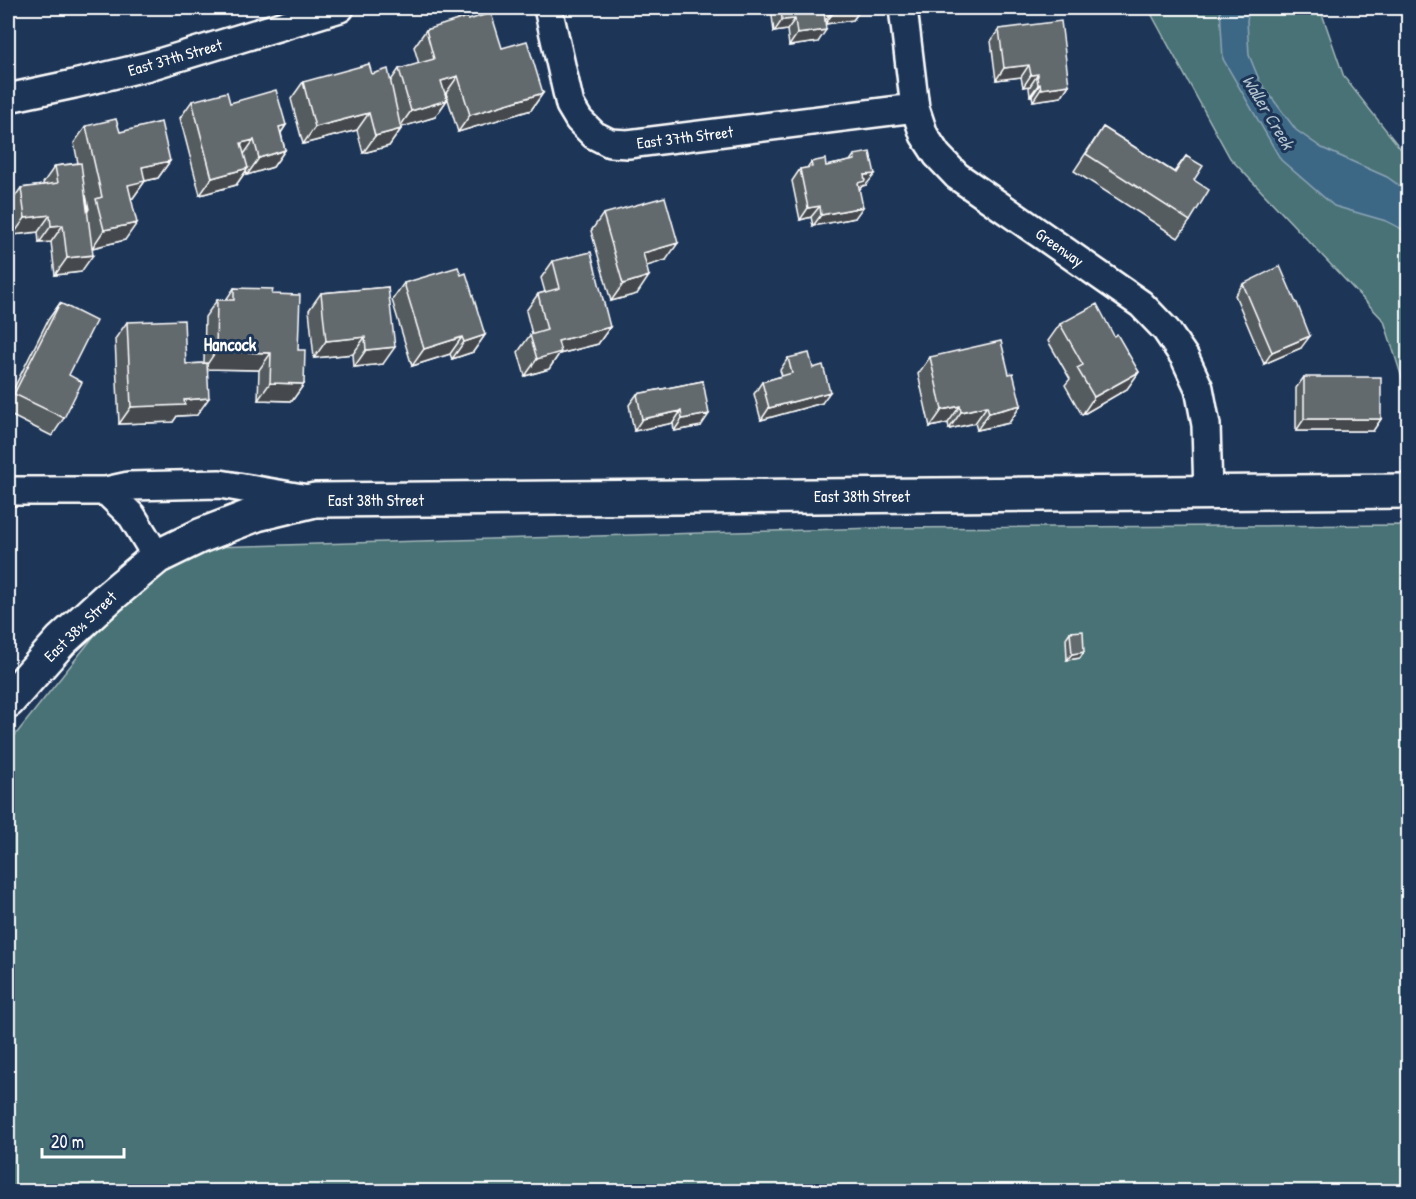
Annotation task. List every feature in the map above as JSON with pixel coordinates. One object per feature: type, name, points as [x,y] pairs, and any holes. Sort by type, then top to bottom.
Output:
[{"type":"street","name":"East 37th Street","points":[[8,98],[149,66],[340,8]]},
{"type":"street","name":"East 37th Street","points":[[548,8],[570,105],[579,120],[594,135],[610,143],[628,144],[915,108]]},
{"type":"street","name":"Greenway","points":[[903,8],[915,108],[924,135],[937,155],[957,176],[1141,304],[1166,330],[1185,358],[1198,388],[1206,424],[1209,493]]},
{"type":"street","name":"East 38th Street","points":[[8,491],[106,491],[129,486],[220,484],[315,500],[1408,491]]},
{"type":"street","points":[[106,491],[132,516],[157,557]]},
{"type":"street","name":"East 38th Street","points":[[157,557],[200,536],[257,514],[315,500]]},
{"type":"street","name":"East 38½ Street","points":[[8,701],[61,641],[157,557]]},
{"type":"green space","points":[[1148,8],[1320,8],[1344,77],[1408,158],[1408,397],[1384,321],[1230,158]]},
{"type":"green space","points":[[1408,525],[1408,1191],[8,1191],[8,744],[157,557],[177,548],[876,528]]},
{"type":"water","name":"Waller Creek","points":[[1220,8],[1249,8],[1247,21],[1249,55],[1260,82],[1296,130],[1322,148],[1387,177],[1408,192],[1408,232],[1386,221],[1334,206],[1281,160],[1223,59]]},
{"type":"building","points":[[781,8],[861,9],[833,13],[833,10],[824,11],[826,30],[797,34],[795,19],[782,20]]},
{"type":"building","points":[[491,13],[502,48],[527,41],[543,93],[470,115],[458,76],[441,81],[447,100],[411,111],[399,69],[434,59],[426,30],[467,17],[468,20]]},
{"type":"building","points":[[1061,21],[1069,85],[1041,89],[1040,84],[1038,85],[1038,74],[1031,75],[1029,65],[1004,68],[999,29]]},
{"type":"building","points":[[369,64],[372,74],[388,69],[401,129],[375,136],[369,113],[315,127],[303,82]]},
{"type":"building","points":[[276,90],[286,125],[279,127],[285,150],[259,158],[254,140],[241,143],[248,168],[212,178],[192,101],[227,92],[230,103]]},
{"type":"building","points":[[116,119],[120,132],[161,122],[170,161],[142,167],[145,181],[128,185],[137,223],[104,230],[96,199],[102,197],[86,126]]},
{"type":"building","points":[[1103,127],[1175,173],[1186,156],[1203,166],[1194,180],[1209,190],[1190,221],[1086,154]]},
{"type":"building","points":[[870,152],[875,174],[864,175],[865,181],[858,183],[863,207],[821,215],[820,206],[808,208],[800,169],[812,167],[811,162],[825,159],[826,166],[855,160],[854,155]]},
{"type":"building","points":[[81,163],[93,255],[67,258],[63,225],[51,226],[50,215],[25,218],[21,188],[58,183],[55,166]]},
{"type":"building","points":[[665,197],[678,243],[643,253],[649,276],[623,284],[603,214]]},
{"type":"building","points":[[591,252],[610,327],[558,341],[561,352],[537,359],[530,335],[547,330],[538,294],[560,288],[553,261]]},
{"type":"building","points":[[1280,266],[1310,336],[1272,352],[1243,284]]},
{"type":"building","points":[[458,267],[461,275],[466,273],[485,335],[464,342],[462,337],[424,349],[404,283]]},
{"type":"building","points":[[388,287],[395,347],[366,350],[365,337],[326,341],[321,293]]},
{"type":"building","points":[[234,288],[273,289],[272,294],[300,295],[298,350],[305,350],[304,384],[270,383],[271,353],[216,351],[217,300],[234,300]]},
{"type":"building","points":[[60,303],[96,321],[69,375],[82,382],[64,418],[14,394]]},
{"type":"building","points":[[1097,304],[1114,336],[1117,334],[1139,372],[1094,397],[1077,368],[1083,365],[1060,324]]},
{"type":"building","points":[[184,320],[186,364],[207,363],[209,398],[184,400],[185,405],[131,407],[127,322]]},
{"type":"building","points":[[1001,341],[1009,374],[1013,373],[1021,405],[989,413],[987,406],[961,412],[960,406],[942,410],[930,357]]},
{"type":"building","points":[[809,353],[813,368],[823,365],[830,392],[769,408],[762,382],[792,373],[788,358]]},
{"type":"building","points":[[1304,377],[1381,377],[1381,419],[1304,419]]},
{"type":"building","points":[[703,381],[709,414],[682,419],[681,411],[642,419],[637,394]]},
{"type":"building","points":[[1083,631],[1084,652],[1072,654],[1070,632]]},
{"type":"district","name":"Hancock","points":[[230,345]]}]
